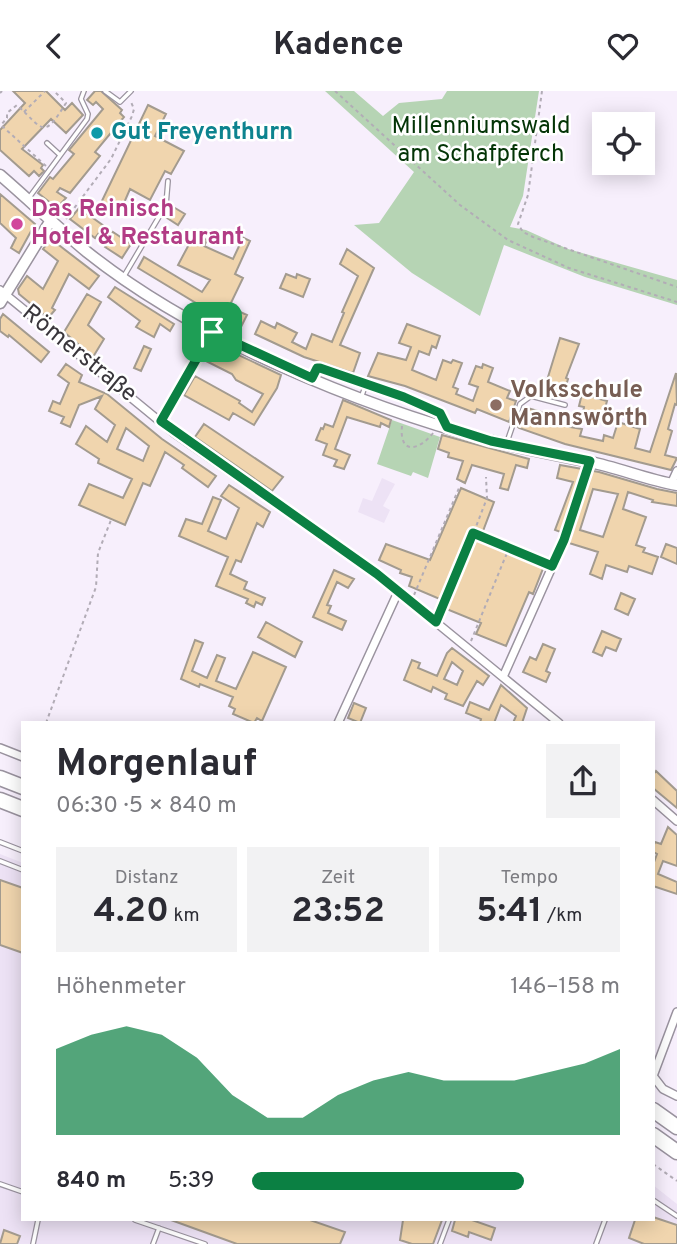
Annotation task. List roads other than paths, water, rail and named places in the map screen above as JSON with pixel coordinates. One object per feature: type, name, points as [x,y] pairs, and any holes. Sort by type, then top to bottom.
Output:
[{"type":"highway","points":[[0,778],[21,786]]},
{"type":"highway","points":[[0,800],[21,808]]},
{"type":"highway","points":[[655,1111],[677,1126]]},
{"type":"highway","points":[[655,1136],[677,1151]]},
{"type":"main road","points":[[0,175],[88,252],[123,278],[212,332],[312,378],[405,415],[442,426],[674,484]]},
{"type":"main road","points":[[2,296],[51,220]]},
{"type":"street","name":"Römerstraße","points":[[2,296],[161,421],[377,574],[557,721]]},
{"type":"street","points":[[674,484],[677,471]]},
{"type":"street","points":[[503,677],[564,540]]},
{"type":"street","points":[[339,721],[398,592]]},
{"type":"street","points":[[0,748],[21,756]]},
{"type":"street","points":[[655,802],[677,821]]},
{"type":"street","points":[[655,1071],[677,1012]]},
{"type":"street","points":[[655,1079],[663,1089],[677,1096]]},
{"type":"lane","points":[[27,199],[87,119],[88,114],[80,99],[85,91]]},
{"type":"lane","points":[[106,91],[120,102],[131,91]]},
{"type":"lane","points":[[47,143],[60,155]]},
{"type":"lane","points":[[123,278],[166,205],[168,181]]},
{"type":"lane","points":[[312,378],[317,368],[320,368],[404,397],[440,413],[442,426]]},
{"type":"lane","points":[[361,398],[366,384]]},
{"type":"lane","points":[[507,444],[520,404],[531,396],[565,405]]},
{"type":"lane","points":[[0,842],[21,850]]},
{"type":"lane","points":[[0,861],[21,869]]},
{"type":"lane","points":[[0,1184],[21,1191]]},
{"type":"lane","points":[[655,1201],[677,1216]]},
{"type":"lane","points":[[33,1244],[38,1221]]},
{"type":"lane","points":[[138,1221],[205,1244]]},
{"type":"lane","points":[[440,1244],[449,1221]]},
{"type":"lane","points":[[596,1244],[605,1221]]},
{"type":"lane","points":[[153,1244],[159,1228]]},
{"type":"place","name":"Gut Freyenthurn","points":[[97,133]]},
{"type":"place","name":"Das Reinisch Hotel & Restaurant","points":[[17,224]]},
{"type":"place","name":"Volksschule Mannswörth","points":[[496,405]]},
{"type":"park label","name":"Millenniumswald am Schafpferch","points":[[481,141]]}]
